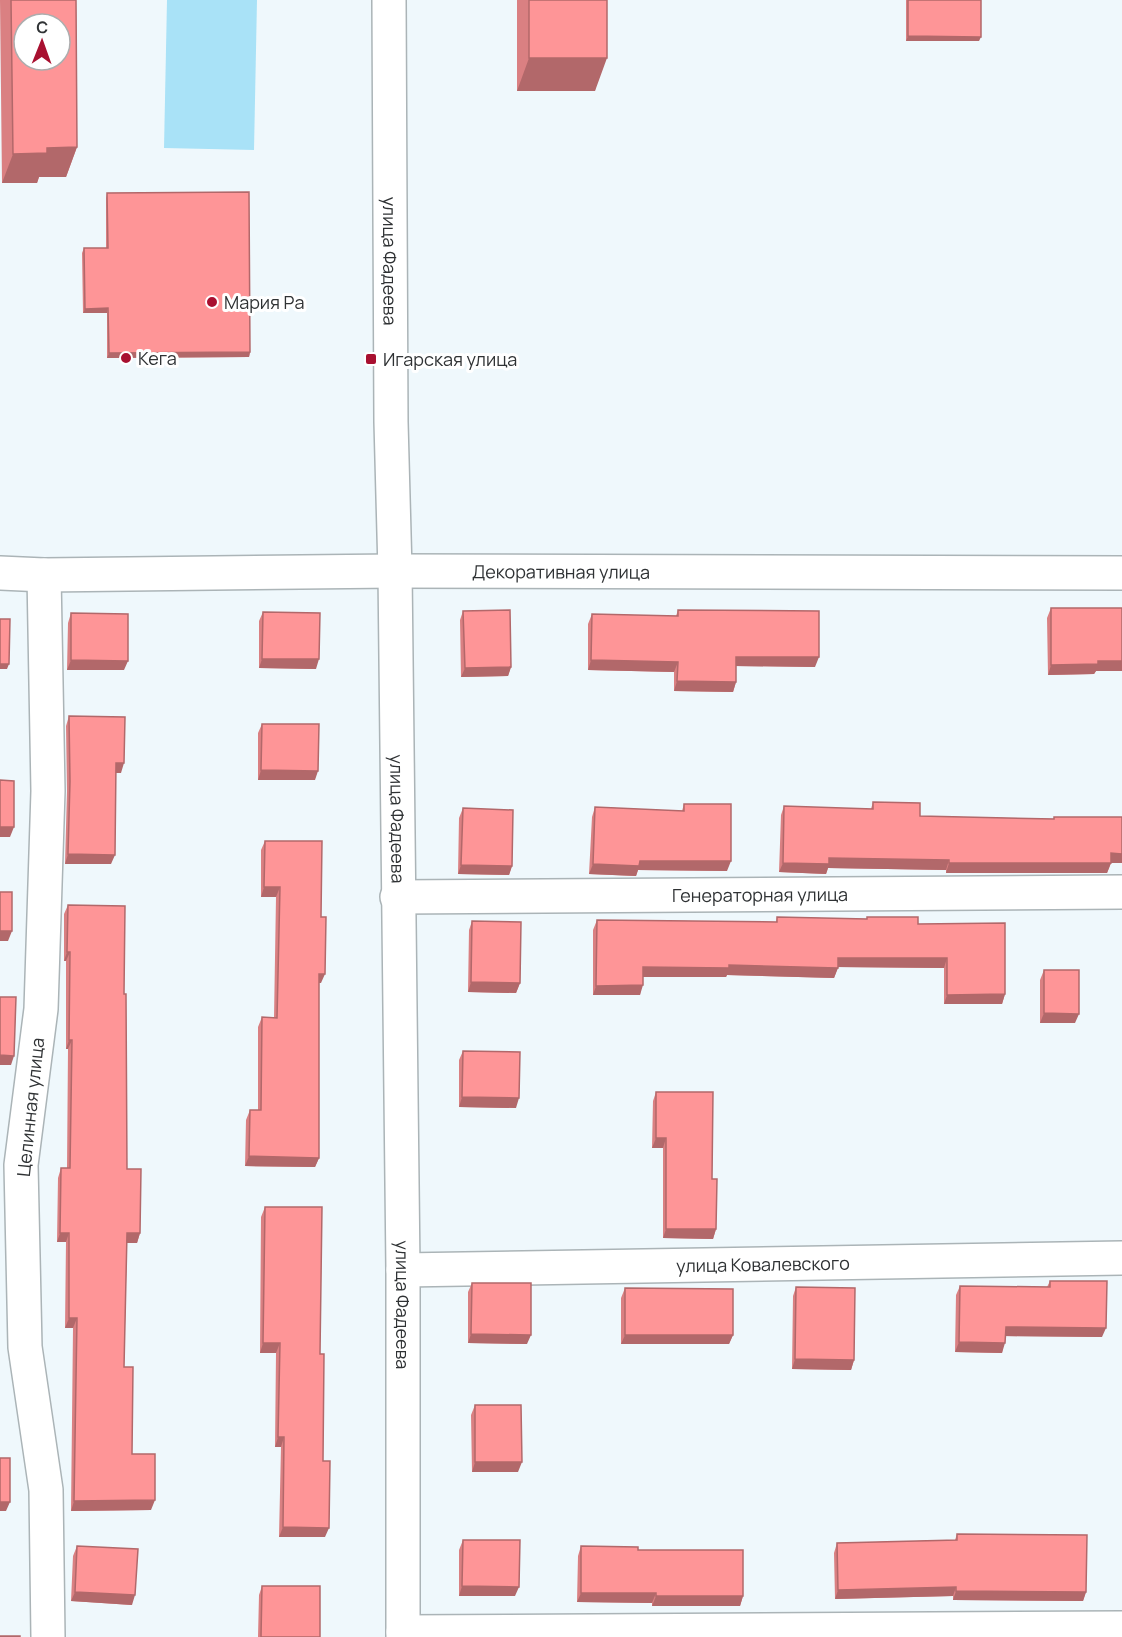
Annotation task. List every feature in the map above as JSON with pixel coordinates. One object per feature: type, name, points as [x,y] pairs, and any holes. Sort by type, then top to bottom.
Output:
[{"type":"street","name":"улица Фадеева","points":[[389,0],[391,422],[395,571],[403,1270],[403,1634]]},
{"type":"street","name":"Декоративная улица","points":[[0,573],[44,575],[395,571],[1122,573]]},
{"type":"street","name":"Целинная улица","points":[[44,575],[48,791],[41,1010],[21,1165],[25,1347],[46,1490],[48,1637]]},
{"type":"street","name":"Генераторная улица","points":[[398,897],[1122,892]]},
{"type":"street","name":"улица Ковалевского","points":[[403,1270],[1122,1258]]},
{"type":"street","points":[[403,1634],[1122,1628]]},
{"type":"shaded area","points":[[167,0],[257,0],[254,150],[164,148]]},
{"type":"building","points":[[11,0],[76,0],[77,147],[47,148],[47,153],[13,154]]},
{"type":"building","points":[[529,0],[607,0],[607,58],[529,58]]},
{"type":"building","points":[[908,0],[981,0],[981,37],[908,36]]},
{"type":"building","points":[[249,192],[250,352],[109,353],[108,308],[85,309],[84,248],[108,248],[107,193]]},
{"type":"building","points":[[1051,608],[1122,608],[1122,661],[1051,665]]},
{"type":"building","points":[[510,610],[511,667],[465,668],[463,611]]},
{"type":"building","points":[[678,610],[819,611],[819,657],[736,657],[736,682],[677,681],[678,662],[591,660],[592,614],[678,616]]},
{"type":"building","points":[[263,612],[320,613],[319,659],[262,659]]},
{"type":"building","points":[[71,613],[128,614],[128,661],[71,660]]},
{"type":"building","points":[[0,619],[10,619],[9,664],[0,664]]},
{"type":"building","points":[[69,716],[125,717],[124,763],[116,763],[115,855],[68,854]]},
{"type":"building","points":[[262,724],[319,724],[318,771],[261,770]]},
{"type":"building","points":[[0,780],[14,781],[14,827],[0,827]]},
{"type":"building","points":[[873,802],[920,803],[920,816],[1054,819],[1054,817],[1122,817],[1122,854],[1111,853],[1111,863],[949,863],[949,860],[829,858],[829,864],[783,863],[784,806],[873,809]]},
{"type":"building","points":[[684,804],[731,804],[731,861],[640,861],[639,866],[593,864],[595,807],[684,811]]},
{"type":"building","points":[[463,808],[513,810],[512,866],[461,865]]},
{"type":"building","points":[[265,841],[322,841],[321,917],[326,917],[325,974],[319,974],[319,1158],[249,1156],[250,1110],[261,1110],[262,1017],[277,1018],[280,887],[264,887]]},
{"type":"building","points":[[0,892],[12,892],[12,931],[0,931]]},
{"type":"building","points":[[68,905],[125,906],[127,1169],[141,1169],[140,1233],[127,1233],[124,1367],[133,1367],[132,1454],[155,1454],[155,1500],[74,1501],[77,1318],[69,1318],[69,1233],[60,1233],[61,1168],[70,1168],[72,1040],[69,1040]]},
{"type":"building","points":[[777,917],[867,919],[867,917],[918,917],[918,924],[1005,923],[1005,994],[947,995],[947,958],[838,958],[838,968],[729,965],[729,968],[643,967],[643,985],[596,986],[597,920],[777,922]]},
{"type":"building","points":[[472,921],[521,922],[520,983],[471,982]]},
{"type":"building","points":[[1044,970],[1079,970],[1079,1014],[1044,1013]]},
{"type":"building","points":[[0,997],[16,997],[14,1056],[0,1055]]},
{"type":"building","points":[[463,1051],[520,1052],[519,1098],[462,1097]]},
{"type":"building","points":[[656,1092],[713,1092],[712,1179],[717,1179],[716,1229],[666,1229],[666,1138],[656,1138]]},
{"type":"building","points":[[265,1207],[322,1207],[320,1354],[324,1354],[323,1461],[330,1461],[329,1528],[283,1527],[284,1437],[278,1437],[280,1343],[263,1343]]},
{"type":"building","points":[[1050,1281],[1107,1281],[1106,1328],[1006,1327],[1005,1343],[959,1342],[960,1286],[1050,1287]]},
{"type":"building","points":[[472,1283],[531,1283],[531,1335],[471,1334]]},
{"type":"building","points":[[796,1287],[855,1288],[854,1360],[795,1359]]},
{"type":"building","points":[[625,1288],[733,1289],[733,1335],[625,1335]]},
{"type":"building","points":[[475,1405],[521,1405],[522,1462],[475,1462]]},
{"type":"building","points":[[0,1458],[10,1458],[10,1502],[0,1502]]},
{"type":"building","points":[[957,1534],[1087,1535],[1086,1592],[956,1591],[956,1587],[838,1590],[837,1543],[957,1540]]},
{"type":"building","points":[[463,1540],[520,1540],[519,1587],[462,1586]]},
{"type":"building","points":[[77,1546],[138,1549],[135,1595],[75,1592]]},
{"type":"building","points":[[581,1546],[638,1547],[638,1550],[743,1550],[743,1596],[581,1593]]},
{"type":"building","points":[[262,1586],[320,1586],[320,1637],[261,1637]]},
{"type":"place","name":"Мария Ра","points":[[212,302]]},
{"type":"place","name":"Кега","points":[[126,358]]},
{"type":"place","name":"Игарская улица","points":[[371,359]]}]
